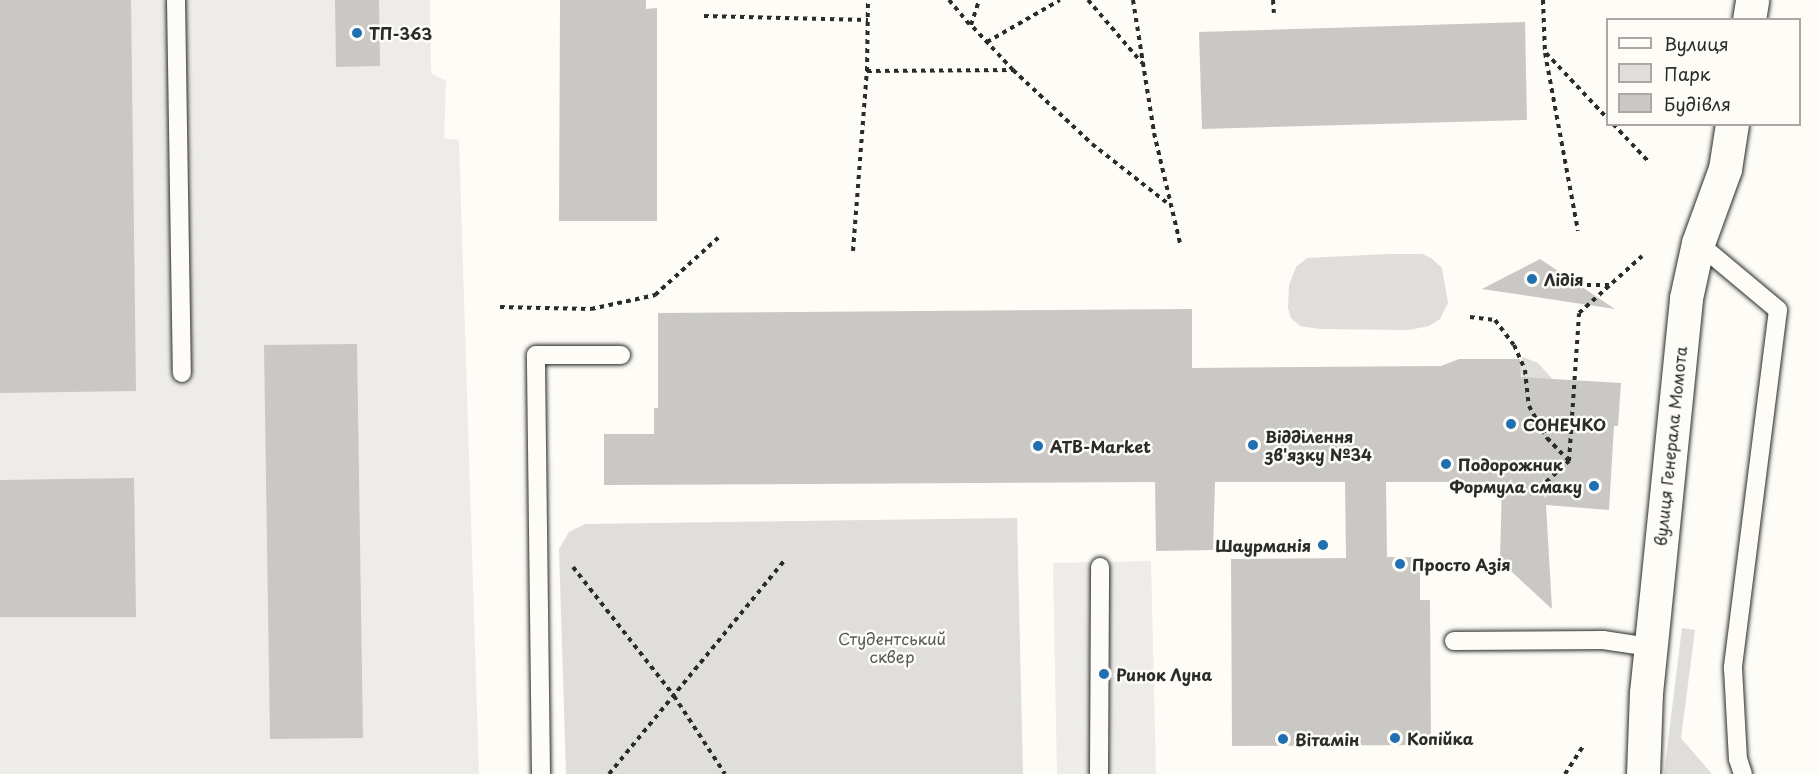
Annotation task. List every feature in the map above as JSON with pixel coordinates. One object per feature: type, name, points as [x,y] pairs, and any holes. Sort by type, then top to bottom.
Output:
[{"type":"street","points":[[1749,18],[1752,0]]},
{"type":"street","name":"вулиця Генерала Момота","points":[[1643,774],[1650,647],[1681,340],[1691,269],[1725,168],[1732,126]]},
{"type":"lane","points":[[176,0],[182,373]]},
{"type":"lane","points":[[1698,243],[1778,310],[1733,668],[1738,759],[1743,774]]},
{"type":"lane","points":[[541,774],[536,355],[621,355]]},
{"type":"lane","points":[[1099,774],[1100,567]]},
{"type":"lane","points":[[1454,641],[1603,640],[1650,647]]},
{"type":"path","points":[[853,251],[867,71],[868,0]]},
{"type":"path","points":[[950,0],[1013,70],[1092,144],[1171,206]]},
{"type":"path","points":[[971,25],[979,0]]},
{"type":"path","points":[[987,42],[1060,0]]},
{"type":"path","points":[[1088,0],[1143,63]]},
{"type":"path","points":[[1133,0],[1154,133],[1180,243]]},
{"type":"path","points":[[1273,0],[1274,13]]},
{"type":"path","points":[[1543,0],[1545,53],[1578,231]]},
{"type":"path","points":[[704,16],[868,20]]},
{"type":"path","points":[[1545,53],[1606,116]]},
{"type":"path","points":[[867,71],[1013,70]]},
{"type":"path","points":[[1615,126],[1647,160]]},
{"type":"path","points":[[500,307],[591,309],[655,295],[719,237]]},
{"type":"path","points":[[1533,494],[1569,461],[1579,312],[1641,256]]},
{"type":"path","points":[[1560,285],[1610,285]]},
{"type":"path","points":[[1470,317],[1495,320],[1514,345],[1525,370],[1529,406],[1547,438],[1569,461]]},
{"type":"path","points":[[538,522],[674,696],[725,774]]},
{"type":"path","points":[[609,774],[785,560]]},
{"type":"path","points":[[1565,774],[1583,746]]},
{"type":"shaded area","points":[[0,0],[430,0],[431,73],[446,81],[444,138],[459,140],[479,774],[0,774]]},
{"type":"shaded area","name":"Ринок Луна","points":[[1151,561],[1156,774],[1057,774],[1053,563]]},
{"type":"green space","points":[[1422,254],[1431,258],[1442,268],[1448,303],[1440,319],[1429,326],[1409,330],[1320,329],[1300,326],[1291,318],[1288,308],[1289,285],[1296,267],[1307,258]]},
{"type":"green space","points":[[1523,357],[1538,363],[1556,383],[1525,385],[1518,365]]},
{"type":"green space","name":"Студентський сквер","points":[[1017,518],[1023,774],[566,774],[559,549],[569,532],[585,524]]},
{"type":"green space","points":[[1682,628],[1695,630],[1681,738],[1712,774],[1664,774]]},
{"type":"building","points":[[0,0],[131,0],[136,391],[0,393]]},
{"type":"building","name":"ТП-363","points":[[335,0],[379,0],[380,66],[336,67]]},
{"type":"building","points":[[560,0],[646,0],[646,9],[657,8],[657,221],[559,221]]},
{"type":"building","points":[[1525,22],[1527,120],[1202,129],[1199,32]]},
{"type":"building","name":"Лідія","points":[[1540,259],[1615,309],[1482,289]]},
{"type":"building","points":[[1192,309],[1192,368],[1441,366],[1459,359],[1520,359],[1521,377],[1621,383],[1618,426],[1614,426],[1609,510],[1546,505],[1552,609],[1500,561],[1502,482],[1386,482],[1387,557],[1420,557],[1420,600],[1430,600],[1431,745],[1232,746],[1231,559],[1346,558],[1345,482],[1215,482],[1213,550],[1156,551],[1155,482],[604,485],[604,434],[654,434],[654,408],[658,408],[658,313]]},
{"type":"building","points":[[357,344],[363,738],[270,739],[264,345]]},
{"type":"building","points":[[134,478],[136,617],[0,617],[0,480]]},
{"type":"place","name":"ТП-363","points":[[357,33]]},
{"type":"place","name":"Лідія","points":[[1532,279]]},
{"type":"place","name":"СОНЕЧКО","points":[[1511,424]]},
{"type":"place","name":"Відділення зв'язку №34","points":[[1253,445]]},
{"type":"place","name":"ATB-Market","points":[[1038,446]]},
{"type":"place","name":"Подорожник","points":[[1446,464]]},
{"type":"place","name":"Формула смаку","points":[[1594,486]]},
{"type":"place","name":"Шаурманія","points":[[1323,545]]},
{"type":"place","name":"Просто Азія","points":[[1400,564]]},
{"type":"place","name":"Ринок Луна","points":[[1104,674]]},
{"type":"place","name":"Копійка","points":[[1395,738]]},
{"type":"place","name":"Вітамін","points":[[1283,739]]}]
